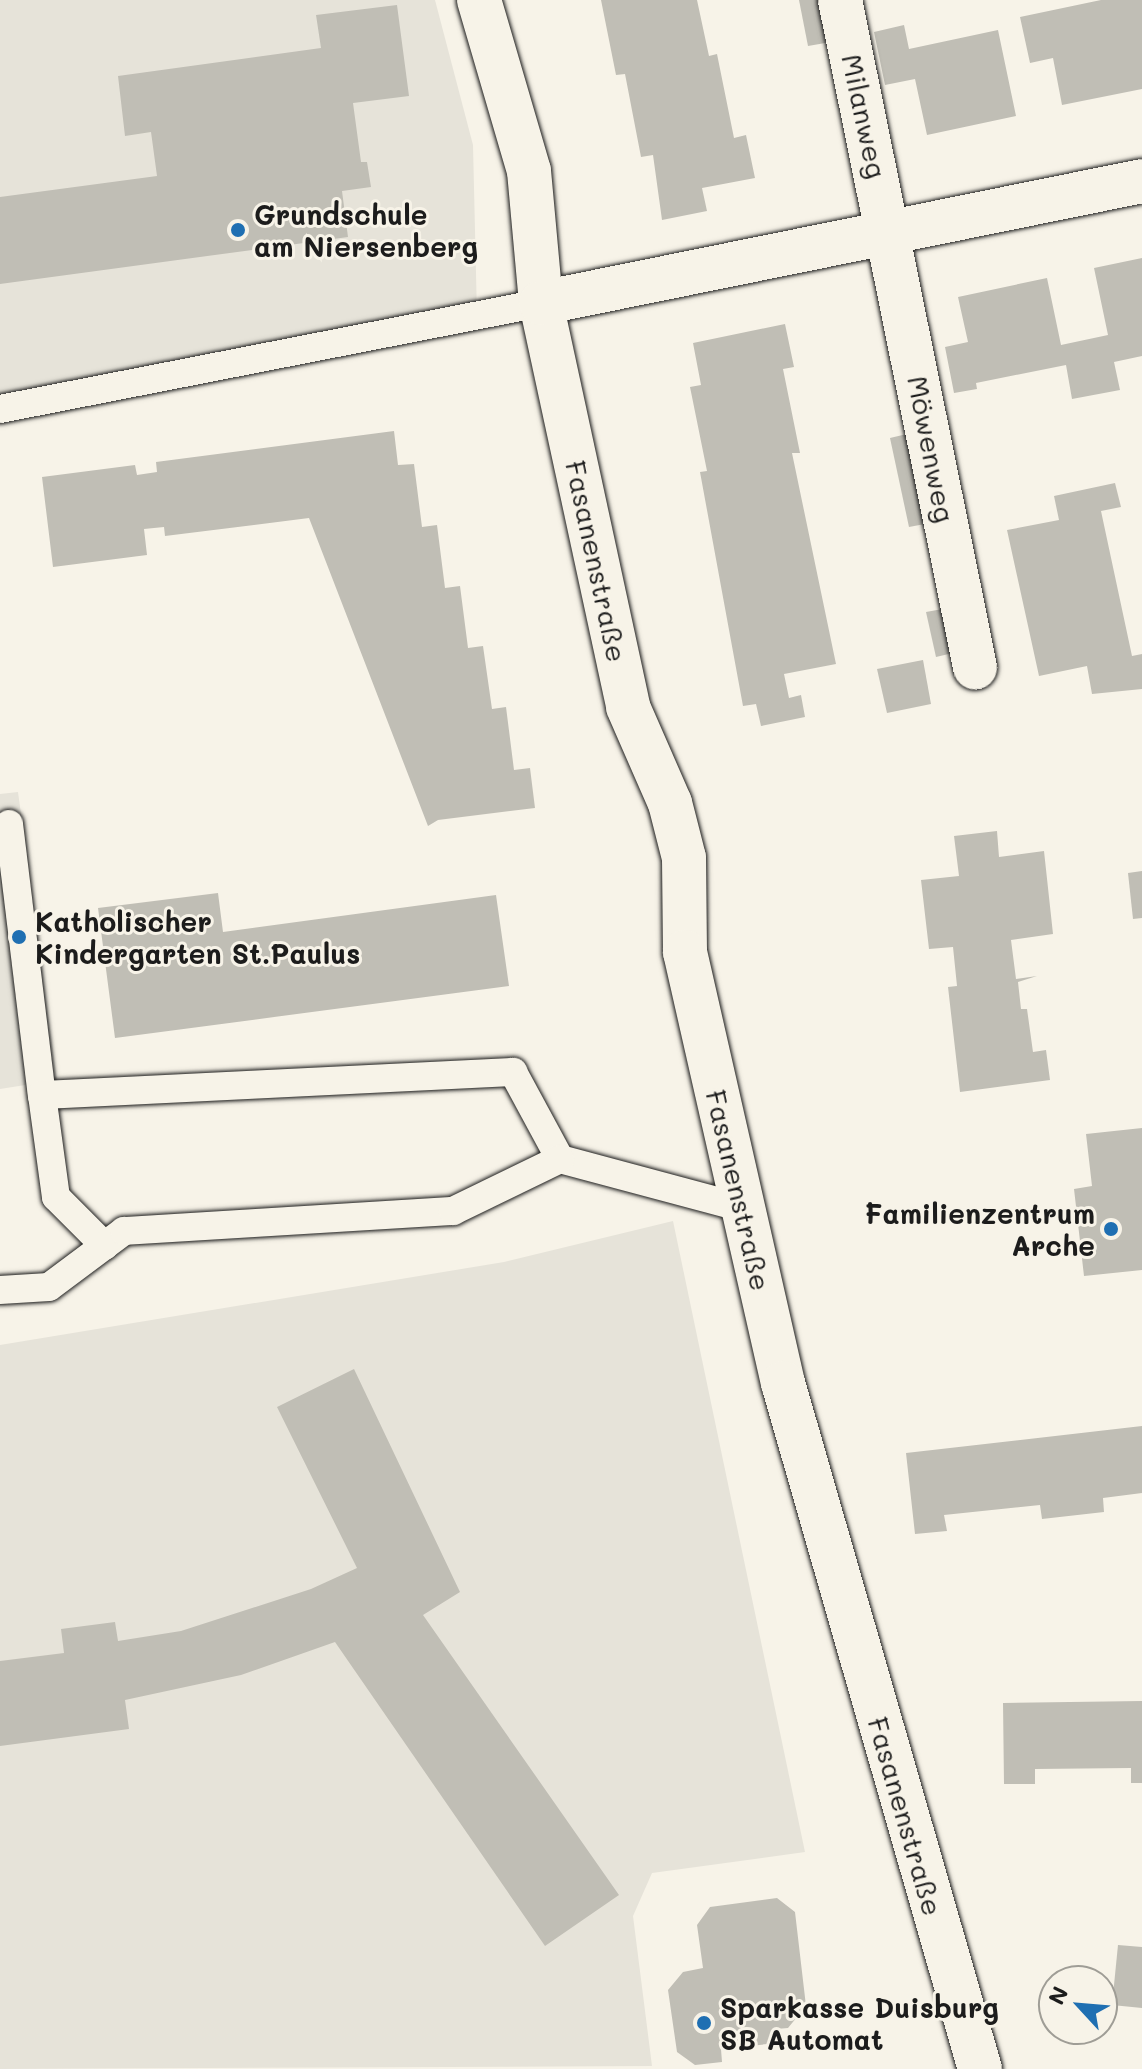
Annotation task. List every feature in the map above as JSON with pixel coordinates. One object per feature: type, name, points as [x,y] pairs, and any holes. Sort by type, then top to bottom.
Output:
[{"type":"street","name":"Fasanenstraße","points":[[479,0],[529,171],[541,303],[628,707],[670,803],[684,858],[685,952],[783,1383],[980,2069]]},
{"type":"street","name":"Milanweg","points":[[840,0],[890,232]]},
{"type":"street","points":[[541,303],[1142,181]]},
{"type":"street","name":"Möwenweg","points":[[890,232],[975,667]]},
{"type":"lane","points":[[0,409],[541,303]]},
{"type":"lane","points":[[9,824],[56,1197],[105,1246]]},
{"type":"lane","points":[[42,1095],[513,1072],[560,1159]]},
{"type":"lane","points":[[0,1290],[49,1287],[124,1231],[453,1211],[560,1159],[743,1208]]},
{"type":"shaded area","name":"Grundschule am Niersenberg","points":[[0,0],[435,0],[473,145],[477,316],[0,401]]},
{"type":"shaded area","name":"Katholischer Kindergarten St.Paulus","points":[[18,792],[57,1080],[0,1089],[0,794]]},
{"type":"shaded area","points":[[673,1221],[805,1852],[652,1873],[633,1916],[652,2066],[0,2069],[0,1345],[504,1262]]},
{"type":"building","points":[[601,0],[697,0],[709,56],[717,54],[734,138],[746,135],[755,178],[702,188],[707,211],[662,220],[653,155],[641,157],[625,74],[616,75]]},
{"type":"building","points":[[799,0],[822,0],[831,42],[808,46]]},
{"type":"building","points":[[1101,0],[1142,0],[1142,89],[1062,105],[1053,58],[1030,63],[1020,17]]},
{"type":"building","points":[[397,5],[409,96],[353,103],[361,162],[367,162],[371,187],[342,191],[348,237],[0,284],[0,197],[157,176],[151,132],[125,136],[118,76],[321,48],[316,15]]},
{"type":"building","points":[[904,25],[909,49],[998,30],[1016,116],[927,135],[915,79],[885,85],[874,32]]},
{"type":"building","points":[[1142,258],[1142,356],[1114,362],[1120,390],[1072,399],[1066,365],[976,383],[977,389],[954,393],[945,347],[968,342],[958,297],[1047,278],[1061,345],[1108,335],[1094,268]]},
{"type":"building","points":[[785,324],[794,367],[783,369],[800,453],[792,453],[836,664],[784,674],[789,698],[801,695],[805,717],[761,726],[756,704],[743,706],[700,472],[707,471],[690,387],[701,385],[693,343]]},
{"type":"building","points":[[394,431],[398,465],[414,464],[422,527],[437,525],[445,588],[460,586],[468,648],[483,646],[492,709],[506,707],[514,770],[530,768],[535,808],[438,820],[428,826],[309,518],[165,536],[164,527],[144,529],[147,555],[53,567],[42,477],[135,465],[137,475],[157,472],[156,462]]},
{"type":"building","points":[[911,433],[930,523],[909,527],[890,438]]},
{"type":"building","points":[[1115,483],[1121,507],[1101,511],[1132,656],[1142,654],[1142,689],[1092,694],[1087,666],[1039,676],[1007,530],[1059,520],[1054,496]]},
{"type":"building","points":[[948,608],[957,652],[936,657],[926,612]]},
{"type":"building","points":[[923,660],[931,704],[887,713],[877,669]]},
{"type":"building","points":[[997,831],[999,857],[1044,851],[1053,934],[1011,940],[1016,979],[1037,976],[1018,982],[1021,1009],[1027,1009],[1033,1052],[1046,1050],[1050,1080],[960,1092],[948,987],[957,986],[953,947],[929,949],[921,880],[959,876],[954,836]]},
{"type":"building","points":[[1142,871],[1142,918],[1133,919],[1128,873]]},
{"type":"building","points":[[218,893],[223,932],[496,895],[509,986],[115,1038],[98,908]]},
{"type":"building","name":"Familienzentrum Arche","points":[[1142,1128],[1142,1270],[1084,1276],[1074,1189],[1092,1186],[1086,1134]]},
{"type":"building","points":[[354,1369],[460,1592],[423,1615],[619,1895],[545,1946],[335,1642],[241,1675],[125,1700],[129,1729],[0,1746],[0,1661],[64,1653],[61,1629],[115,1622],[118,1641],[181,1631],[311,1589],[357,1568],[277,1407]]},
{"type":"building","points":[[1142,1426],[1142,1493],[1103,1498],[1104,1512],[1042,1519],[1040,1505],[944,1515],[947,1531],[915,1534],[906,1453]]},
{"type":"building","points":[[1142,1701],[1142,1783],[1131,1783],[1131,1768],[1035,1769],[1035,1784],[1004,1784],[1003,1703]]},
{"type":"building","points":[[777,1898],[795,1912],[806,2006],[788,2028],[776,2029],[777,2043],[721,2049],[722,2062],[695,2065],[677,2052],[668,1990],[683,1972],[703,1968],[697,1925],[710,1907]]},
{"type":"building","points":[[1118,1945],[1142,1947],[1142,2008],[1118,2006]]},
{"type":"place","name":"Grundschule am Niersenberg","points":[[238,230]]},
{"type":"place","name":"Katholischer Kindergarten St.Paulus","points":[[19,937]]},
{"type":"place","name":"Familienzentrum Arche","points":[[1111,1229]]},
{"type":"place","name":"Sparkasse Duisburg SB Automat","points":[[704,2023]]}]
